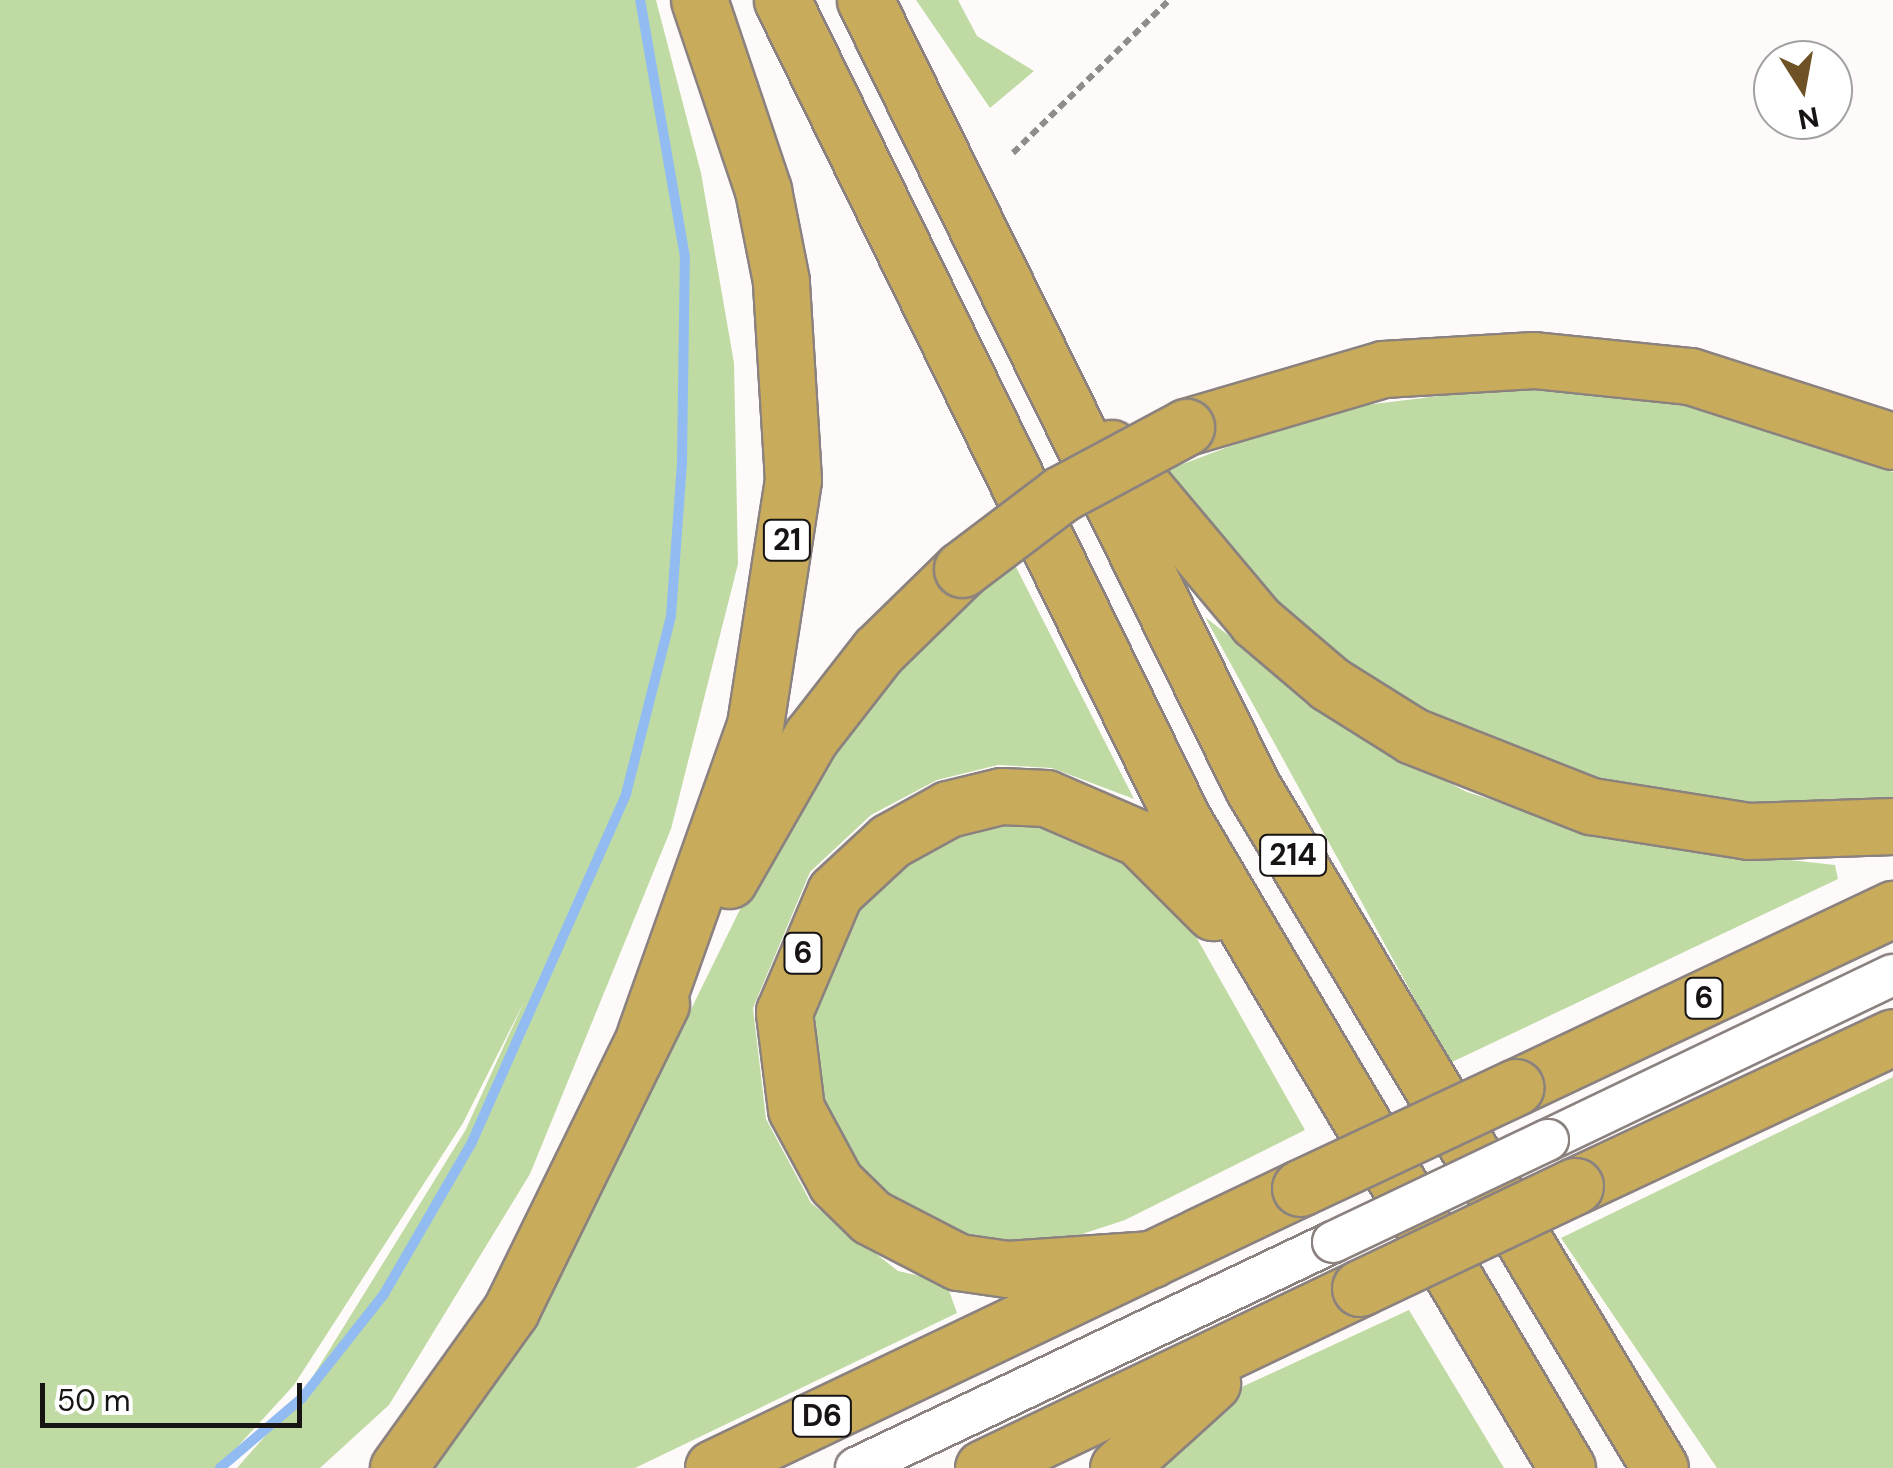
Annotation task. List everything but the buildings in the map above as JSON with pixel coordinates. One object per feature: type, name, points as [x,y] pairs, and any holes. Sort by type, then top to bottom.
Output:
[{"type":"highway","name":"214","points":[[782,0],[1002,465],[1262,964],[1567,1468]]},
{"type":"highway","name":"214","points":[[866,0],[1254,788],[1594,1364],[1660,1468]]},
{"type":"highway","name":"21","points":[[645,1034],[756,725],[793,480],[781,281],[705,17]]},
{"type":"highway","points":[[1026,329],[1209,572],[1330,684],[1413,736],[1609,810],[1748,831],[1893,826]]},
{"type":"highway","name":"21","points":[[398,1468],[512,1310],[645,1034],[811,737],[878,651],[962,568],[1061,494],[1186,428],[1382,370],[1534,360],[1690,376],[1893,440]]},
{"type":"highway","name":"6","points":[[1152,1259],[1007,1268],[958,1262],[871,1218],[836,1183],[796,1109],[784,1060],[795,973],[835,892],[890,841],[948,809],[1001,796],[1061,803],[1139,838],[1262,964]]},
{"type":"highway","name":"6","points":[[932,1364],[1893,909]]},
{"type":"highway","points":[[983,1468],[1893,1037]]},
{"type":"highway","points":[[1804,1079],[1893,1055]]},
{"type":"highway","points":[[1118,1468],[1178,1408],[1360,1288]]},
{"type":"highway","name":"D6","points":[[712,1468],[932,1364]]},
{"type":"highway","points":[[1594,1364],[1692,1468]]},
{"type":"highway","points":[[1532,1413],[1553,1468]]},
{"type":"lane","name":"6","points":[[856,1468],[1893,975]]},
{"type":"path","points":[[1013,153],[1170,0]]},
{"type":"green space","points":[[0,0],[656,0],[701,173],[734,363],[738,564],[671,829],[530,1174],[389,1405],[320,1468],[237,1468],[302,1394],[465,1131],[524,1002],[463,1123],[294,1385],[218,1468],[0,1468]]},
{"type":"green space","points":[[916,0],[958,0],[977,36],[1034,71],[990,108]]},
{"type":"green space","points":[[1520,386],[1716,408],[1893,472],[1893,806],[1777,812],[1606,789],[1373,693],[1141,480],[1325,410]]},
{"type":"green space","points":[[1014,563],[1134,799],[1052,768],[998,765],[937,780],[871,815],[810,872],[753,1008],[766,1119],[811,1203],[898,1271],[946,1282],[957,1313],[635,1468],[428,1468],[564,1268],[807,773],[938,622]]},
{"type":"green space","points":[[1205,617],[1354,734],[1467,792],[1625,842],[1835,865],[1838,879],[1450,1063]]},
{"type":"green space","points":[[1044,812],[1164,880],[1305,1130],[1125,1220],[1067,1239],[972,1241],[879,1207],[797,1058],[825,933],[954,822]]},
{"type":"green space","points":[[1893,1077],[1893,1468],[1717,1468],[1561,1238]]},
{"type":"green space","points":[[1409,1310],[1504,1468],[1143,1468],[1233,1391]]},
{"type":"waterway","points":[[220,1468],[302,1398],[384,1294],[472,1142],[626,794],[671,616],[682,461],[685,257],[640,0]]}]
